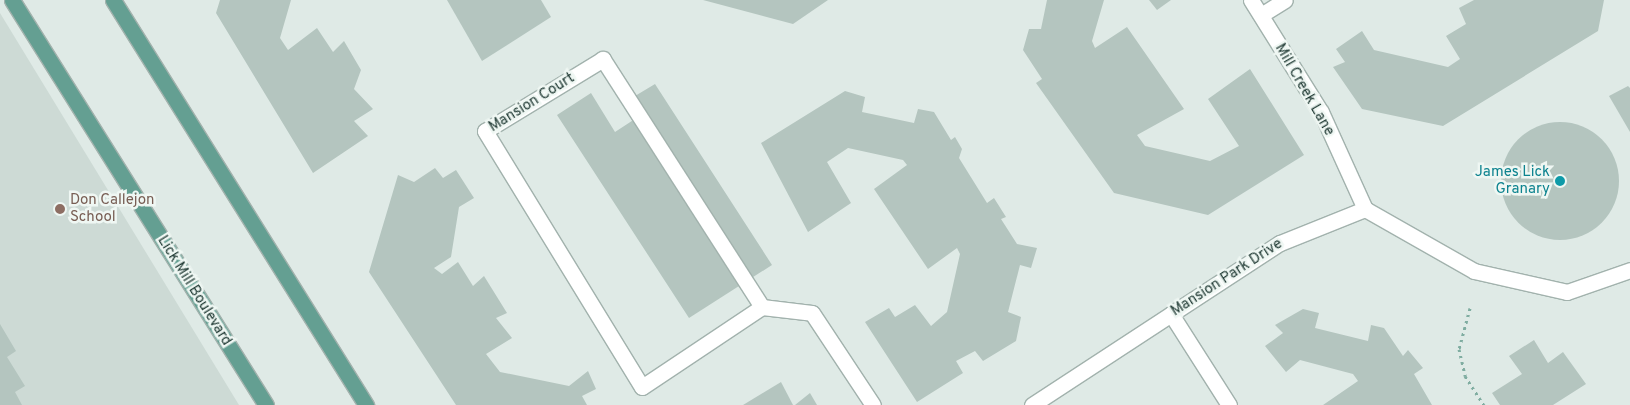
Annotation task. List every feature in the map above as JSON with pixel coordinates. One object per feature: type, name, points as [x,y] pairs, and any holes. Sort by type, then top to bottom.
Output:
[{"type":"main road","name":"Lick Mill Boulevard","points":[[12,0],[266,405]]},
{"type":"main road","points":[[113,0],[366,405]]},
{"type":"lane","name":"Mill Creek Lane","points":[[1252,0],[1321,112],[1365,209]]},
{"type":"lane","points":[[1261,15],[1285,0]]},
{"type":"lane","name":"Mansion Court","points":[[604,59],[762,307],[642,387],[484,131],[604,59]]},
{"type":"lane","points":[[1365,209],[1474,271],[1567,292],[1630,270]]},
{"type":"lane","name":"Mansion Park Drive","points":[[1032,405],[1280,243],[1365,209]]},
{"type":"lane","points":[[762,307],[812,313],[873,405]]},
{"type":"lane","points":[[1171,314],[1229,405]]},
{"type":"path","points":[[1470,308],[1459,349],[1466,376],[1484,405]]},
{"type":"shaded area","name":"Don Callejon School","points":[[0,13],[239,405],[0,405]]},
{"type":"building","points":[[220,0],[291,0],[280,38],[288,50],[317,28],[333,52],[344,41],[361,70],[354,89],[373,109],[354,121],[368,136],[313,173],[216,13]]},
{"type":"building","points":[[447,0],[541,0],[551,17],[482,61]]},
{"type":"building","points":[[703,0],[828,0],[793,24]]},
{"type":"building","points":[[1047,0],[1104,0],[1092,41],[1095,48],[1127,27],[1184,109],[1137,135],[1145,146],[1210,161],[1239,146],[1208,99],[1250,69],[1304,155],[1208,215],[1114,193],[1036,83],[1042,79],[1023,50],[1029,29],[1041,29]]},
{"type":"building","points":[[1149,0],[1171,0],[1157,10]]},
{"type":"building","points":[[1474,0],[1604,0],[1598,31],[1443,126],[1362,109],[1333,67],[1345,62],[1336,49],[1362,31],[1374,50],[1448,67],[1460,59],[1446,36],[1466,24],[1459,8]]},
{"type":"building","points":[[655,84],[772,265],[689,318],[557,115],[591,93],[615,132],[641,115],[630,99]]},
{"type":"building","points":[[1628,86],[1630,88],[1630,132],[1609,96]]},
{"type":"building","points":[[845,91],[865,97],[862,112],[914,123],[918,109],[934,112],[951,140],[955,137],[962,149],[959,158],[987,203],[994,198],[1006,217],[1001,219],[1017,244],[1037,248],[1031,268],[1020,265],[1008,312],[1021,317],[1016,341],[983,361],[975,351],[956,361],[963,373],[917,402],[865,322],[889,308],[895,317],[915,305],[931,326],[947,312],[960,254],[957,248],[928,269],[874,189],[907,165],[903,160],[848,148],[827,162],[851,203],[808,232],[761,143]]},
{"type":"building","name":"James Lick Granary","points":[[1560,122],[1582,127],[1593,132],[1609,148],[1614,159],[1619,181],[1614,203],[1609,214],[1593,230],[1582,235],[1560,240],[1538,235],[1527,230],[1511,214],[1506,203],[1501,181],[1506,159],[1511,148],[1527,132],[1538,127]]},
{"type":"building","points":[[435,168],[443,178],[456,170],[474,198],[459,207],[451,257],[434,268],[442,274],[458,262],[473,286],[484,276],[507,313],[496,318],[512,338],[486,354],[500,372],[569,386],[588,371],[596,389],[582,396],[587,405],[456,405],[369,272],[398,175],[414,182]]},
{"type":"building","points":[[1303,309],[1319,313],[1315,328],[1368,341],[1371,325],[1384,328],[1403,356],[1408,350],[1423,368],[1414,374],[1432,405],[1323,405],[1358,381],[1353,374],[1300,360],[1286,372],[1265,346],[1283,333],[1275,325]]},
{"type":"building","points":[[0,324],[16,351],[7,357],[25,386],[15,392],[22,405],[0,405]]},
{"type":"building","points":[[1534,340],[1548,363],[1563,352],[1586,384],[1553,405],[1500,405],[1492,393],[1522,374],[1509,356]]},
{"type":"building","points":[[781,382],[793,405],[743,405]]},
{"type":"building","points":[[810,393],[817,405],[795,405]]},
{"type":"place","name":"James Lick Granary","points":[[1560,181]]},
{"type":"place","name":"Don Callejon School","points":[[60,209]]}]
